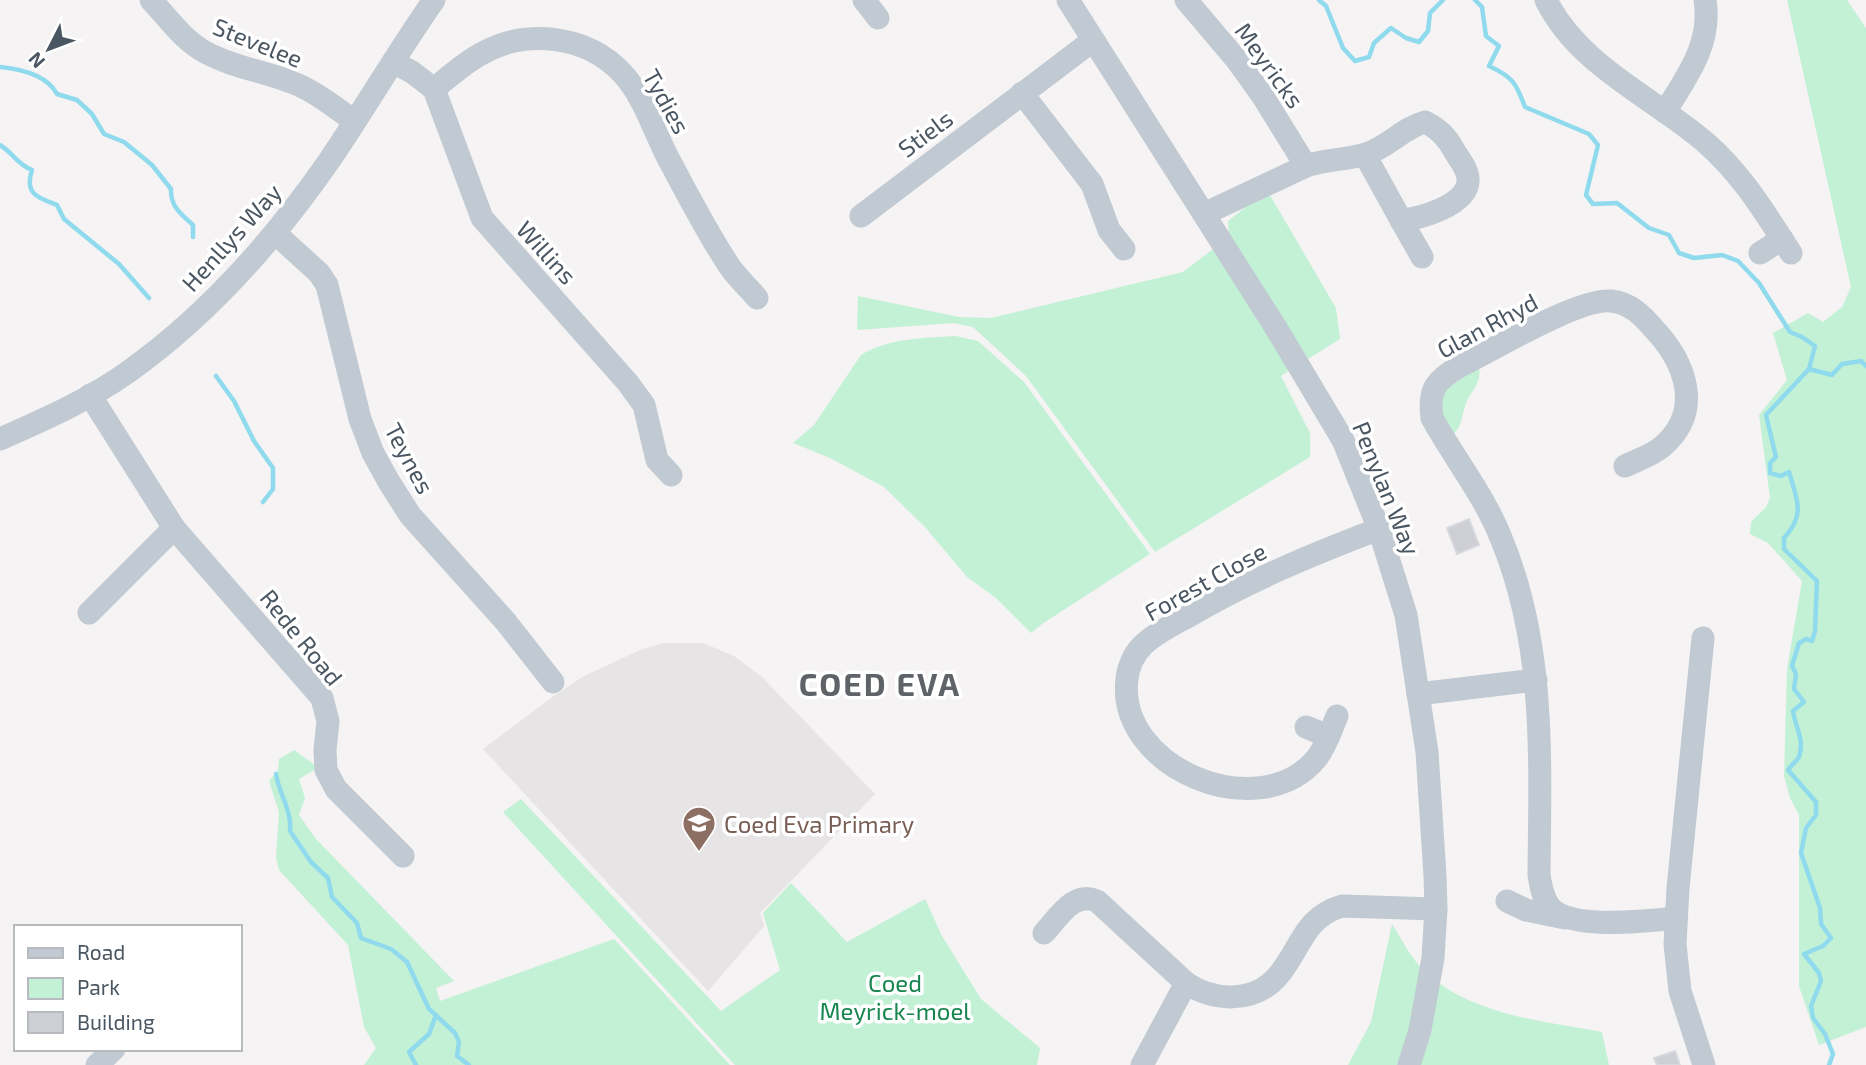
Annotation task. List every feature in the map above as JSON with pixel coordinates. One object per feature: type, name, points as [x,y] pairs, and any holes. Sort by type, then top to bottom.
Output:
[{"type":"street","name":"Stevelee","points":[[151,0],[184,37],[204,51],[236,66],[268,73],[295,83],[355,121]]},
{"type":"street","name":"Henllys Way","points":[[0,439],[90,395],[125,374],[177,332],[253,258],[328,162],[434,0]]},
{"type":"street","name":"Penylan Way","points":[[1068,0],[1276,328],[1343,440],[1379,529],[1406,615],[1427,752],[1436,909],[1433,958],[1420,1030],[1409,1065]]},
{"type":"street","name":"Meyricks","points":[[1186,0],[1256,86],[1306,166]]},
{"type":"street","points":[[1546,0],[1576,44],[1603,68],[1706,143],[1754,194],[1786,246],[1760,253]]},
{"type":"street","points":[[1665,111],[1696,61],[1702,46],[1708,18],[1705,0]]},
{"type":"street","name":"Tydies","points":[[434,89],[480,54],[515,40],[532,37],[568,42],[606,60],[636,92],[714,242],[727,264],[757,298]]},
{"type":"street","name":"Stiels","points":[[861,216],[1092,41]]},
{"type":"street","points":[[393,62],[434,89]]},
{"type":"street","name":"Willins","points":[[434,89],[482,218],[636,394],[644,405],[657,460],[671,475]]},
{"type":"street","points":[[1022,93],[1092,184],[1109,230],[1124,248]]},
{"type":"street","points":[[1204,214],[1319,161],[1365,155],[1416,124],[1424,122],[1438,128],[1443,134],[1465,170],[1467,188],[1432,214],[1401,220]]},
{"type":"street","points":[[1365,155],[1422,257]]},
{"type":"street","name":"Teynes","points":[[275,233],[313,267],[327,285],[360,419],[373,453],[389,482],[410,515],[506,622],[553,682]]},
{"type":"street","name":"Glan Rhyd","points":[[1565,918],[1550,908],[1542,893],[1539,875],[1541,747],[1536,680],[1519,583],[1491,516],[1432,418],[1430,402],[1434,387],[1446,374],[1460,366],[1582,304],[1611,301],[1626,304],[1639,312],[1672,351],[1686,381],[1687,397],[1684,411],[1671,438],[1661,448],[1625,466]]},
{"type":"street","name":"Rede Road","points":[[90,395],[174,528],[322,698],[328,721],[326,770],[336,789],[403,856]]},
{"type":"street","points":[[89,613],[174,528]]},
{"type":"street","name":"Forest Close","points":[[1306,727],[1332,726],[1323,749],[1306,769],[1270,786],[1227,787],[1208,782],[1177,768],[1148,743],[1128,706],[1128,671],[1143,645],[1206,605],[1315,554],[1379,529]]},
{"type":"street","points":[[1703,638],[1676,918],[1675,968],[1704,1065]]},
{"type":"street","points":[[1418,694],[1536,680]]},
{"type":"street","points":[[1056,928],[1070,904],[1079,898],[1089,897],[1097,901],[1186,983],[1196,990],[1227,998],[1245,995],[1276,978],[1308,927],[1318,917],[1342,906],[1436,909]]},
{"type":"street","points":[[1507,901],[1526,910],[1586,921],[1650,921],[1676,918]]},
{"type":"street","points":[[1142,1065],[1186,983]]},
{"type":"street","points":[[97,1065],[112,1051]]},
{"type":"shaded area","name":"Coed Eva Primary","points":[[663,643],[703,643],[734,656],[762,677],[875,794],[760,913],[764,926],[708,991],[483,749],[584,676],[640,650]]},
{"type":"green space","points":[[1787,0],[1847,0],[1866,28],[1866,1027],[1819,1045],[1799,986],[1799,815],[1790,798],[1784,776],[1787,669],[1802,581],[1768,543],[1750,534],[1751,522],[1766,507],[1770,498],[1759,415],[1787,380],[1773,333],[1808,313],[1823,322],[1842,307],[1851,287]]},
{"type":"green space","points":[[1267,190],[1336,308],[1340,339],[1281,376],[1310,433],[1310,457],[1155,552],[1026,376],[973,327],[954,323],[857,330],[858,296],[959,317],[991,318],[1183,272],[1229,237],[1228,221]]},
{"type":"green space","points":[[956,336],[978,341],[1024,382],[1150,554],[1031,633],[996,598],[967,577],[925,527],[884,487],[830,458],[793,443],[814,425],[861,355],[895,342]]},
{"type":"green space","points":[[1479,368],[1477,384],[1467,401],[1459,426],[1451,437],[1435,404],[1443,385]]},
{"type":"green space","points":[[294,750],[315,765],[316,769],[299,779],[305,798],[299,815],[316,839],[454,981],[436,988],[440,1001],[614,939],[730,1065],[364,1065],[376,1048],[364,1027],[348,945],[279,870],[276,858],[279,812],[269,781],[278,770],[279,759]]},
{"type":"green space","name":"Coed Meyrick-moel","points":[[521,799],[721,1011],[780,970],[763,913],[791,883],[847,942],[925,899],[942,936],[981,999],[1040,1048],[1037,1065],[735,1065],[503,812]]},
{"type":"green space","points":[[1392,924],[1421,968],[1445,987],[1465,998],[1509,1014],[1602,1032],[1609,1065],[1348,1065],[1371,1022]]},
{"type":"building","points":[[1469,519],[1479,545],[1457,554],[1447,528]]},
{"type":"building","points":[[1675,1051],[1680,1065],[1657,1065],[1654,1058]]},
{"type":"waterway","points":[[1319,0],[1326,6],[1343,48],[1355,61],[1369,57],[1374,43],[1391,28],[1406,38],[1419,42],[1428,31],[1430,13],[1443,0]]},
{"type":"waterway","points":[[1475,0],[1482,7],[1486,36],[1499,46],[1489,66],[1513,82],[1525,107],[1589,134],[1598,145],[1586,195],[1593,204],[1617,203],[1649,228],[1669,235],[1679,253],[1694,258],[1722,255],[1738,261],[1759,283],[1790,332],[1815,346],[1809,369],[1832,375],[1842,364],[1861,361],[1866,366]]},
{"type":"waterway","points":[[0,67],[32,74],[47,82],[57,94],[77,100],[92,114],[104,134],[124,142],[152,165],[171,189],[172,200],[177,209],[193,225],[193,237]]},
{"type":"waterway","points":[[0,145],[22,165],[32,170],[30,185],[34,194],[57,205],[64,219],[119,264],[149,298]]},
{"type":"waterway","points":[[1809,369],[1766,415],[1776,457],[1770,463],[1770,473],[1781,476],[1789,472],[1798,506],[1795,522],[1784,538],[1784,549],[1817,581],[1815,631],[1812,641],[1806,639],[1799,643],[1792,666],[1796,674],[1794,689],[1804,702],[1793,711],[1801,751],[1788,770],[1816,802],[1816,815],[1806,828],[1801,853],[1820,908],[1821,924],[1831,938],[1823,946],[1804,954],[1819,973],[1821,981],[1811,1006],[1813,1018],[1825,1034],[1833,1054],[1829,1065]]},
{"type":"waterway","points":[[216,376],[234,401],[254,441],[273,468],[273,489],[263,502]]},
{"type":"waterway","points":[[276,774],[289,816],[290,831],[311,862],[328,878],[332,897],[357,923],[361,938],[391,949],[407,962],[429,1009],[455,1033],[459,1042],[457,1056],[469,1065]]},
{"type":"waterway","points":[[416,1065],[409,1052],[429,1034],[436,1015]]},
{"type":"place","name":"Coed Eva Primary","points":[[699,853]]},
{"type":"district","name":"COED EVA","points":[[880,683]]}]
